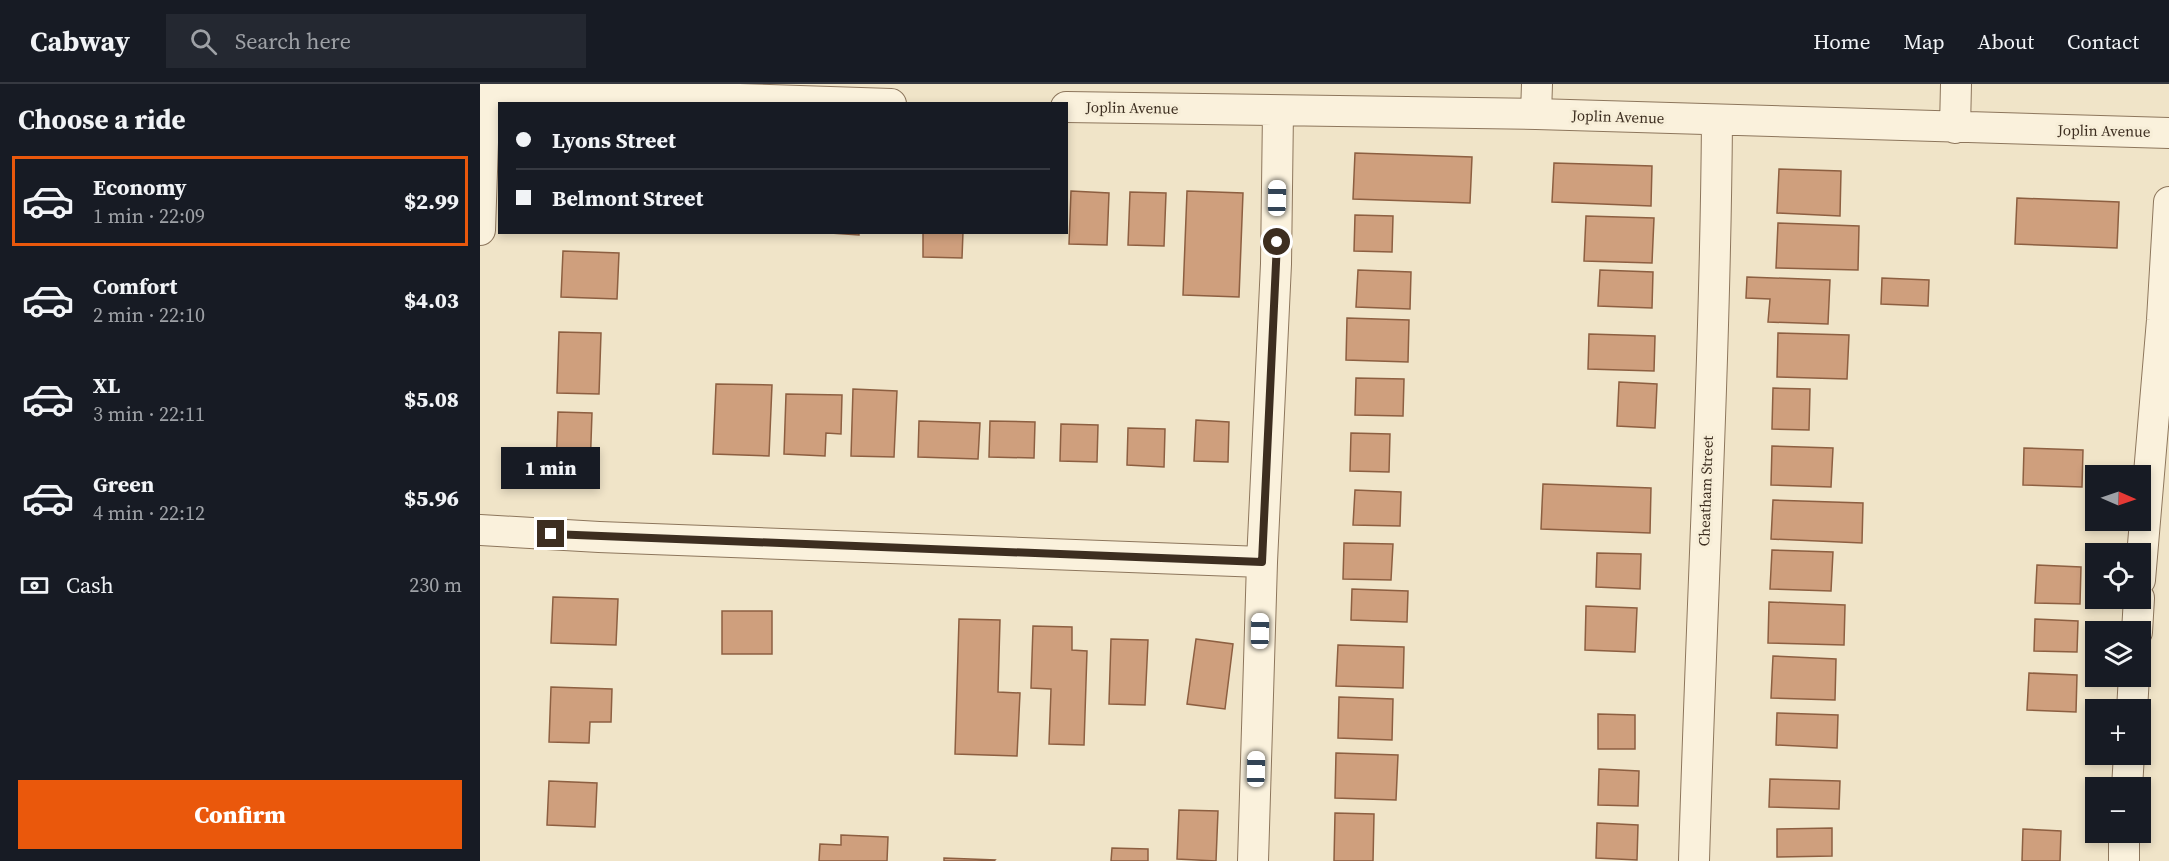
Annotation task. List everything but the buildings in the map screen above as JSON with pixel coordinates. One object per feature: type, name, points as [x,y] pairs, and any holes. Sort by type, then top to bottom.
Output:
[{"type":"street","points":[[1536,114],[1537,84]]},
{"type":"street","points":[[1955,128],[1956,84]]},
{"type":"street","points":[[480,230],[483,87],[557,93],[830,102]]},
{"type":"street","name":"Joplin Avenue","points":[[1068,107],[1536,114],[2169,133]]},
{"type":"street","points":[[1253,861],[1262,562],[1276,264],[1278,111]]},
{"type":"street","name":"Cheatham Street","points":[[1694,861],[1716,257],[1717,121]]},
{"type":"street","points":[[2143,543],[2162,320],[2169,202]]},
{"type":"street","points":[[480,530],[599,537],[1262,562]]},
{"type":"street","points":[[2124,843],[2124,861]]},
{"type":"route","points":[[551,534],[1262,562],[1277,242]]}]
